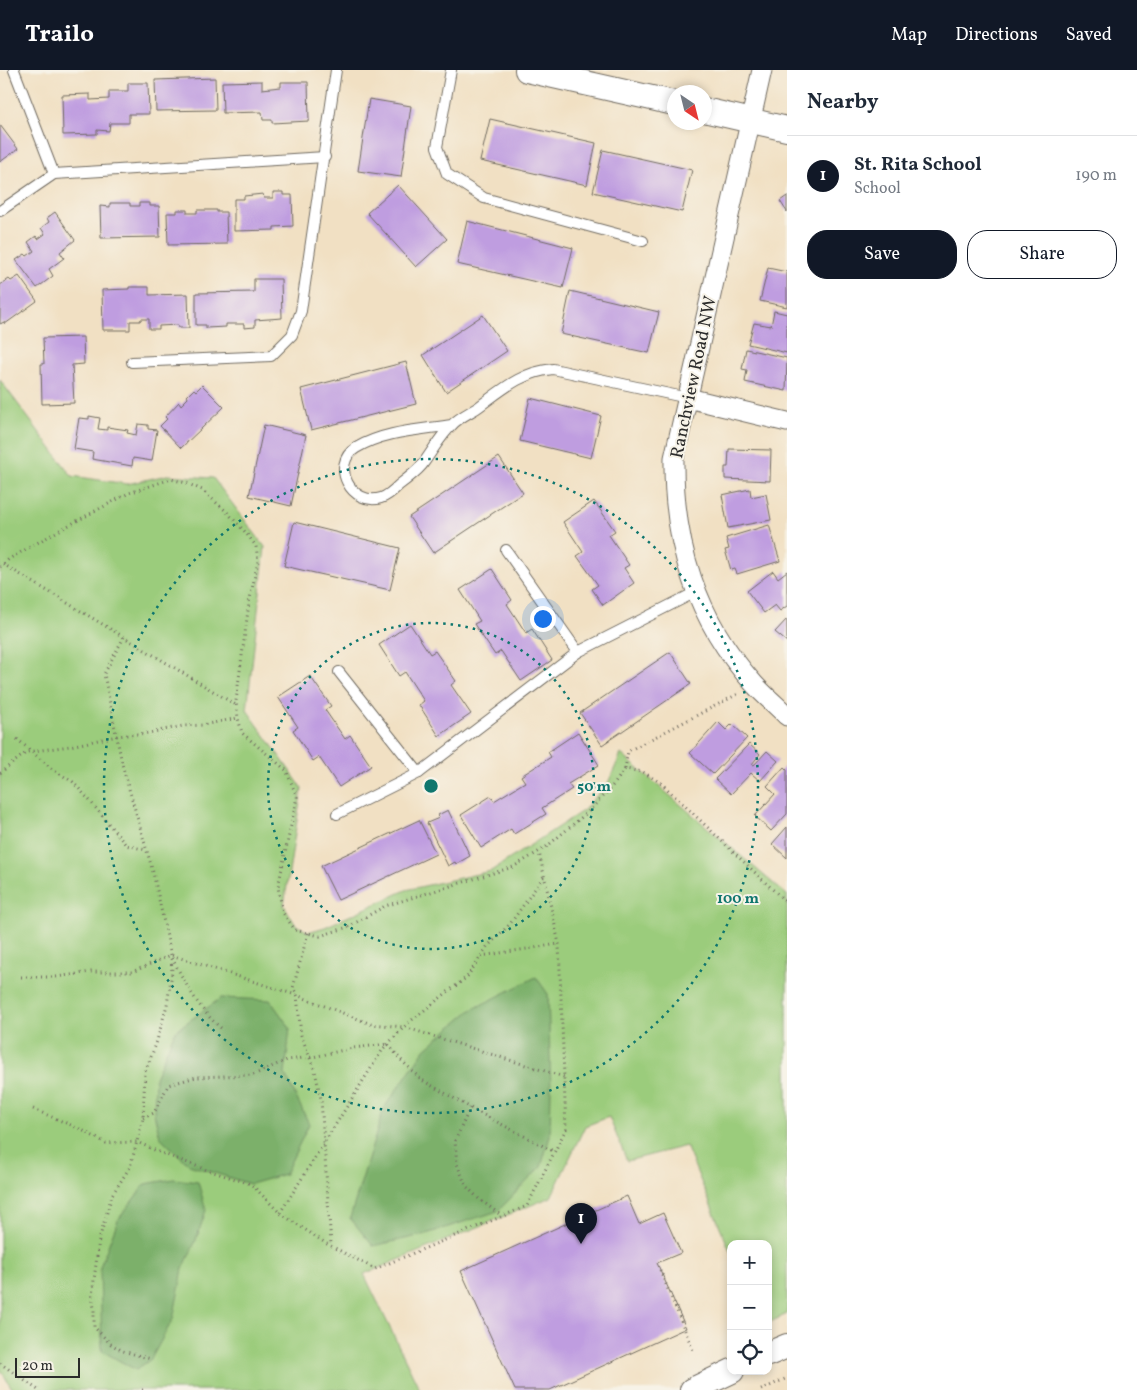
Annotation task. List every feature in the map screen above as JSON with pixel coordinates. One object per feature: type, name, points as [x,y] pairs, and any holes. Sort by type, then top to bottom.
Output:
[{"type":"street","points":[[527,70],[667,101]]},
{"type":"street","name":"Ranchview Road NW","points":[[762,70],[674,458],[674,486],[680,540],[687,566],[696,592],[712,625],[737,664],[754,685],[787,716]]},
{"type":"street","points":[[712,112],[787,129]]},
{"type":"street","points":[[688,398],[787,422]]},
{"type":"street","points":[[772,1352],[787,1346]]},
{"type":"street","points":[[692,1390],[727,1373]]},
{"type":"lane","points":[[14,70],[54,174]]},
{"type":"lane","points":[[132,362],[271,356],[292,335],[301,311],[336,70]]},
{"type":"lane","points":[[451,70],[438,147],[447,174],[484,198],[643,241]]},
{"type":"lane","points":[[0,211],[54,174],[324,157]]},
{"type":"lane","points":[[452,425],[388,435],[356,448],[349,455],[345,463],[346,480],[350,488],[355,494],[371,500],[387,496],[421,466],[452,425],[520,378],[537,370],[553,369],[688,398]]},
{"type":"lane","points":[[506,550],[578,652]]},
{"type":"lane","points":[[337,814],[419,773],[578,652],[696,592]]},
{"type":"lane","points":[[339,672],[419,773]]},
{"type":"path","points":[[0,567],[58,531],[129,494],[171,479],[202,490],[227,512],[256,546],[258,560],[249,603],[236,706],[238,718],[242,733],[286,770],[297,796],[278,887],[283,913],[295,930],[320,936],[348,927],[385,906],[513,867],[539,852],[589,811],[616,783],[625,769],[628,751],[738,694]]},
{"type":"path","points":[[4,564],[236,706]]},
{"type":"path","points":[[124,637],[104,674],[123,768],[146,850],[171,955],[172,972],[168,1005],[145,1072],[143,1118],[130,1167],[112,1195],[99,1240],[92,1296],[94,1327],[111,1344],[123,1351],[151,1359]]},
{"type":"path","points":[[0,773],[30,751],[70,746],[117,736],[149,733],[183,726],[203,726],[238,718]]},
{"type":"path","points":[[16,739],[52,769],[73,782],[126,845],[146,850]]},
{"type":"path","points":[[625,769],[643,772],[661,783],[787,903]]},
{"type":"path","points":[[33,1109],[106,1142],[137,1142],[161,1154],[252,1184],[280,1214],[330,1246],[375,1269],[527,1206],[566,1129],[559,944],[539,852]]},
{"type":"path","points":[[280,1214],[383,1049],[404,1027],[467,977],[487,947],[510,924],[544,876]]},
{"type":"path","points":[[308,933],[293,988],[297,995],[301,1035],[315,1071],[321,1099],[330,1246]]},
{"type":"path","points":[[481,956],[559,944]]},
{"type":"path","points":[[171,955],[189,990],[210,1019],[221,1028]]},
{"type":"path","points":[[21,977],[56,977],[91,972],[132,972],[171,955],[297,995],[371,1024],[404,1027],[564,1077]]},
{"type":"path","points":[[143,1118],[154,1113],[168,1085],[196,1078],[252,1075],[286,1060],[310,1058],[353,1048],[388,1044]]},
{"type":"path","points":[[388,1044],[400,1059],[422,1080],[470,1108],[554,1152]]},
{"type":"path","points":[[470,1108],[454,1141],[457,1164],[466,1186],[502,1217]]},
{"type":"path","points":[[660,1270],[693,1350]]},
{"type":"path","points":[[0,1363],[38,1390]]},
{"type":"path","points":[[761,1390],[787,1378]]},
{"type":"green space","points":[[0,380],[72,476],[127,484],[167,475],[213,478],[265,547],[247,710],[302,788],[284,905],[295,924],[308,932],[325,927],[406,890],[491,871],[584,810],[608,783],[621,754],[787,895],[787,1314],[772,1321],[772,1240],[727,1240],[727,1243],[686,1146],[627,1161],[609,1117],[585,1126],[551,1197],[364,1274],[420,1390],[13,1390],[0,1369]]},
{"type":"green space","points":[[536,977],[548,994],[551,1090],[550,1136],[541,1167],[498,1211],[423,1235],[373,1246],[350,1218],[384,1108],[425,1049],[471,1010]]},
{"type":"green space","points":[[221,998],[270,1000],[290,1028],[285,1074],[309,1124],[285,1174],[250,1184],[189,1165],[160,1137],[154,1113],[155,1078],[175,1031]]},
{"type":"green space","points":[[174,1179],[198,1182],[206,1210],[196,1240],[183,1269],[173,1319],[151,1359],[136,1370],[102,1351],[100,1267],[118,1220],[145,1184]]},
{"type":"building","points":[[215,78],[216,110],[156,111],[155,80]]},
{"type":"building","points":[[262,81],[262,89],[281,87],[281,82],[308,82],[309,121],[272,123],[272,120],[263,120],[262,112],[223,113],[222,82]]},
{"type":"building","points":[[128,83],[148,83],[149,114],[129,114],[129,123],[110,123],[109,131],[97,130],[97,134],[63,135],[62,95],[90,94],[90,100],[109,99],[109,91],[128,91]]},
{"type":"building","points":[[369,99],[411,106],[401,177],[358,171]]},
{"type":"building","points":[[490,119],[596,143],[587,185],[480,161]]},
{"type":"building","points":[[0,125],[18,149],[0,162]]},
{"type":"building","points":[[603,150],[692,170],[682,212],[593,192]]},
{"type":"building","points":[[398,185],[447,239],[416,267],[367,213]]},
{"type":"building","points":[[273,192],[283,192],[283,195],[292,195],[293,226],[274,227],[274,230],[234,231],[234,199],[244,199],[244,196],[263,194],[264,198],[273,198]]},
{"type":"building","points":[[787,196],[787,212],[780,201]]},
{"type":"building","points":[[110,203],[130,203],[130,206],[139,206],[139,203],[150,203],[150,206],[159,206],[160,237],[101,238],[100,206],[110,207]]},
{"type":"building","points":[[177,210],[187,210],[187,213],[197,213],[197,210],[226,212],[227,244],[168,245],[167,213],[177,213]]},
{"type":"building","points":[[55,212],[75,240],[60,252],[64,258],[49,269],[53,276],[37,288],[16,260],[34,251],[28,242],[36,236],[38,239],[45,234],[41,228],[49,222],[47,218]]},
{"type":"building","points":[[467,221],[573,248],[563,288],[457,264]]},
{"type":"building","points":[[768,268],[787,272],[787,307],[760,301]]},
{"type":"building","points":[[19,276],[37,301],[5,324],[4,322],[0,324],[0,285],[9,279],[11,281]]},
{"type":"building","points":[[254,279],[281,279],[282,318],[255,320],[255,327],[244,328],[244,324],[226,324],[226,327],[206,328],[206,325],[196,325],[196,293],[254,292]]},
{"type":"building","points":[[129,287],[149,287],[149,295],[188,294],[189,328],[179,328],[178,325],[159,326],[159,329],[149,329],[149,319],[141,319],[140,321],[130,321],[130,330],[103,330],[102,290],[129,289]]},
{"type":"building","points":[[570,291],[659,312],[649,353],[561,334]]},
{"type":"building","points":[[774,311],[787,314],[787,353],[748,344],[754,323],[771,326]]},
{"type":"building","points":[[483,315],[507,351],[446,392],[423,355]]},
{"type":"building","points":[[83,337],[84,364],[72,365],[74,403],[42,404],[41,364],[44,364],[43,338]]},
{"type":"building","points":[[746,349],[787,358],[786,391],[745,382],[747,370],[742,369]]},
{"type":"building","points":[[406,362],[416,404],[311,430],[301,389]]},
{"type":"building","points":[[202,385],[224,407],[181,448],[160,426],[167,419],[165,417],[179,402],[181,405],[194,389],[196,391]]},
{"type":"building","points":[[530,398],[601,416],[591,458],[520,441]]},
{"type":"building","points":[[89,416],[100,418],[98,429],[107,430],[107,427],[128,430],[127,433],[136,435],[138,424],[148,425],[148,429],[157,430],[152,461],[133,458],[132,466],[92,459],[93,452],[74,449],[79,418],[89,419]]},
{"type":"building","points":[[264,425],[306,435],[291,506],[249,496]]},
{"type":"building","points":[[729,449],[771,450],[770,481],[725,479],[725,467],[728,467]]},
{"type":"building","points":[[499,457],[523,493],[433,553],[409,517]]},
{"type":"building","points":[[750,489],[751,497],[766,494],[771,520],[728,528],[722,495]]},
{"type":"building","points":[[594,501],[615,531],[609,535],[629,565],[624,568],[634,583],[603,605],[592,589],[598,585],[577,556],[583,552],[563,522]]},
{"type":"building","points":[[294,522],[400,548],[390,590],[284,566]]},
{"type":"building","points":[[769,525],[780,561],[737,574],[735,569],[731,570],[725,550],[729,549],[726,538]]},
{"type":"building","points":[[492,569],[512,600],[507,604],[526,633],[532,629],[552,660],[521,681],[501,651],[495,655],[474,624],[480,621],[460,590]]},
{"type":"building","points":[[773,571],[778,578],[787,571],[787,606],[780,611],[775,605],[764,613],[747,591]]},
{"type":"building","points":[[787,619],[787,642],[775,632]]},
{"type":"building","points":[[410,624],[430,654],[435,651],[456,681],[451,685],[471,714],[439,736],[419,705],[424,701],[405,672],[399,676],[379,645]]},
{"type":"building","points":[[670,652],[691,684],[602,745],[580,713]]},
{"type":"building","points":[[310,676],[331,706],[325,710],[345,739],[350,735],[371,766],[339,787],[319,757],[313,761],[293,730],[298,727],[278,697]]},
{"type":"building","points":[[718,722],[726,730],[732,724],[747,738],[713,774],[690,753]]},
{"type":"building","points":[[578,732],[599,765],[568,784],[572,789],[542,808],[546,814],[514,834],[511,829],[481,848],[461,815],[491,796],[494,801],[525,782],[521,776],[551,757],[548,752]]},
{"type":"building","points":[[749,744],[760,754],[752,764],[754,765],[767,751],[778,761],[760,781],[751,773],[731,794],[715,779]]},
{"type":"building","points":[[784,767],[787,770],[787,814],[771,831],[755,816],[775,794],[767,786]]},
{"type":"building","points":[[448,810],[470,856],[448,866],[427,823],[439,818],[438,815]]},
{"type":"building","points":[[419,820],[436,854],[338,900],[321,866]]},
{"type":"building","points":[[787,827],[787,858],[772,844]]},
{"type":"building","points":[[627,1196],[639,1224],[663,1213],[681,1253],[657,1263],[686,1328],[550,1390],[515,1390],[461,1271]]},
{"type":"place","name":"St. Rita School","points":[[581,1244]]}]
